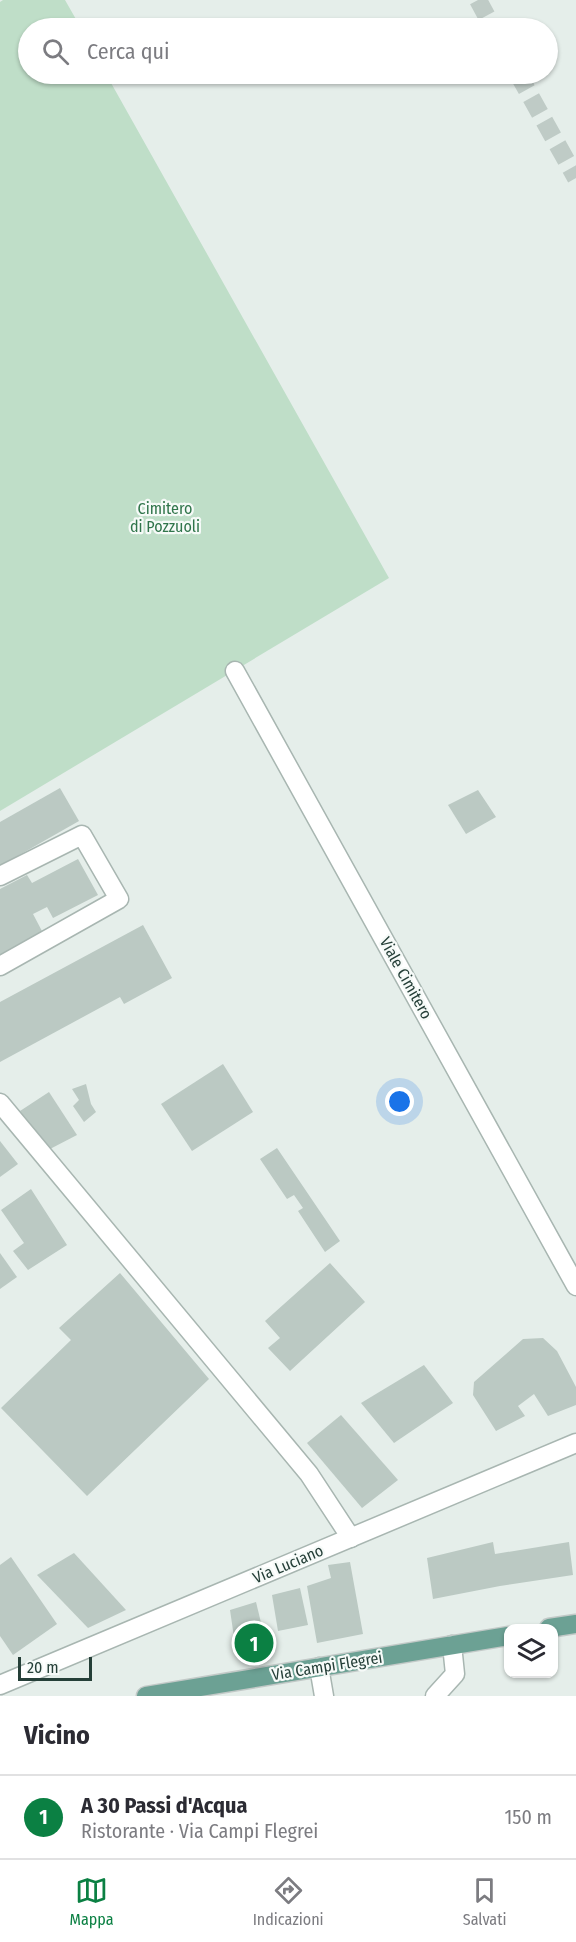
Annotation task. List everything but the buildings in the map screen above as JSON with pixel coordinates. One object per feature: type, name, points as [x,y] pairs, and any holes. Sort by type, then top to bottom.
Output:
[{"type":"main road","points":[[558,1627],[576,1624]]},
{"type":"main road","name":"Via Campi Flegrei","points":[[146,1696],[504,1636]]},
{"type":"street","name":"Viale Cimitero","points":[[235,671],[576,1286]]},
{"type":"street","points":[[0,876],[82,836],[119,899],[0,966]]},
{"type":"street","points":[[0,1103],[309,1474],[351,1538]]},
{"type":"street","name":"Via Luciano","points":[[1,1688],[576,1443]]},
{"type":"street","points":[[435,1696],[455,1674],[452,1645]]},
{"type":"street","points":[[319,1667],[324,1696]]},
{"type":"green space","name":"Cimitero di Pozzuoli","points":[[3,0],[65,0],[75,18],[18,18],[18,84],[112,84],[389,578],[0,811],[0,2]]},
{"type":"tunnel","points":[[478,0],[488,18]]},
{"type":"tunnel","points":[[524,84],[576,178]]},
{"type":"place","name":"A 30 Passi d'Acqua","points":[[254,1643]]}]
